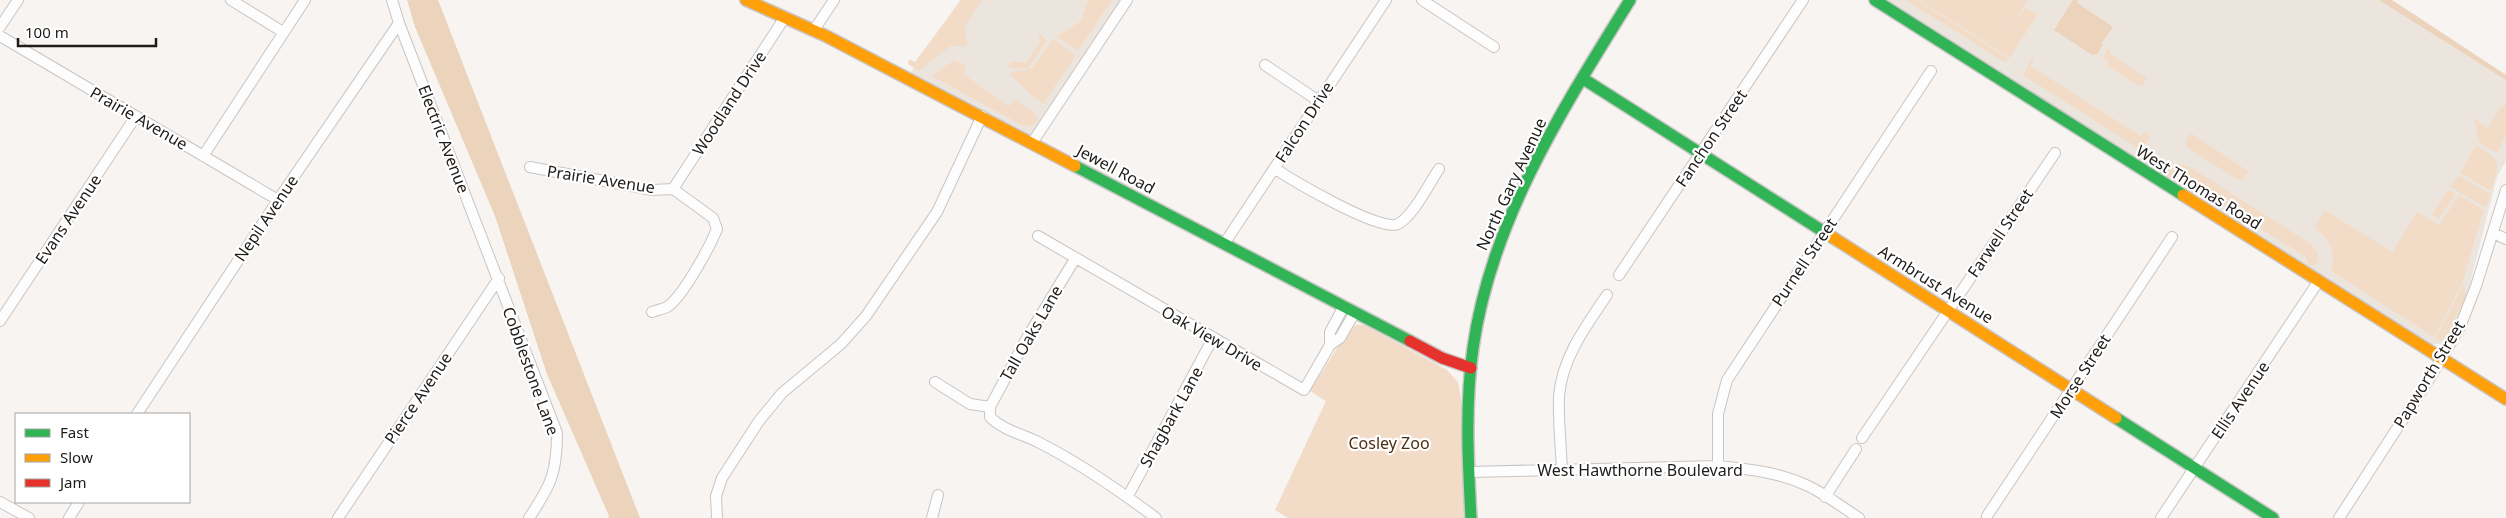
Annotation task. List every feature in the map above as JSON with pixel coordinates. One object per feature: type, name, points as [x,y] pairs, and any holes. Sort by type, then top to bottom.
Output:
[{"type":"street","points":[[0,27],[18,0]]},
{"type":"street","points":[[231,0],[284,32]]},
{"type":"street","points":[[203,156],[305,0]]},
{"type":"street","name":"Electric Avenue","points":[[392,0],[399,23],[498,278]]},
{"type":"street","name":"Jewell Road","points":[[746,0],[814,30],[982,116],[1442,358],[1471,368]]},
{"type":"street","points":[[814,30],[834,0]]},
{"type":"street","points":[[1032,143],[1127,0]]},
{"type":"street","name":"Falcon Drive","points":[[1224,244],[1317,100],[1386,0]]},
{"type":"street","points":[[1422,0],[1494,47]]},
{"type":"street","name":"North Gary Avenue","points":[[1471,518],[1469,472],[1471,368],[1481,304],[1498,243],[1521,194],[1582,78],[1630,0]]},
{"type":"street","name":"Fanchon Street","points":[[1619,275],[1803,0]]},
{"type":"street","name":"West Thomas Road","points":[[1875,0],[2506,400]]},
{"type":"street","name":"Woodland Drive","points":[[673,188],[785,17]]},
{"type":"street","name":"Nepil Avenue","points":[[137,413],[278,200],[399,23]]},
{"type":"street","name":"Prairie Avenue","points":[[0,36],[278,200]]},
{"type":"street","points":[[1265,66],[1317,100]]},
{"type":"street","name":"Purnell Street","points":[[1718,466],[1718,414],[1727,380],[1931,72]]},
{"type":"street","name":"Armbrust Avenue","points":[[1582,78],[2273,518]]},
{"type":"street","name":"Evans Avenue","points":[[0,321],[136,116]]},
{"type":"street","points":[[716,516],[716,496],[722,478],[759,421],[782,393],[854,331],[937,212],[982,116]]},
{"type":"street","name":"Farwell Street","points":[[1862,438],[2055,153]]},
{"type":"street","name":"Prairie Avenue","points":[[530,167],[652,190],[673,188]]},
{"type":"street","points":[[1274,168],[1373,222],[1388,226],[1399,224],[1408,216],[1439,169]]},
{"type":"street","points":[[652,312],[667,307],[678,297],[711,244],[717,229],[713,218],[673,188]]},
{"type":"street","name":"Papworth Street","points":[[2338,518],[2441,360],[2469,305],[2506,190]]},
{"type":"street","points":[[2492,233],[2506,239]]},
{"type":"street","name":"Oak View Drive","points":[[1038,236],[1075,260],[1304,390],[1330,345],[1340,338],[1349,309]]},
{"type":"street","name":"Morse Street","points":[[1988,516],[2172,237]]},
{"type":"street","name":"Tall Oaks Lane","points":[[990,407],[1028,336],[1075,260]]},
{"type":"street","name":"Pierce Avenue","points":[[338,518],[498,278]]},
{"type":"street","name":"Cobblestone Lane","points":[[498,278],[557,432],[554,472],[550,485],[529,518]]},
{"type":"street","name":"Ellis Avenue","points":[[2161,518],[2318,282]]},
{"type":"street","points":[[1562,470],[1559,396],[1564,374],[1575,344],[1607,295]]},
{"type":"street","name":"Shagbark Lane","points":[[1128,496],[1214,338]]},
{"type":"street","points":[[935,382],[970,404],[990,407],[990,417],[999,426],[1039,442],[1128,496],[1156,518]]},
{"type":"street","points":[[1825,497],[1856,449]]},
{"type":"street","name":"West Hawthorne Boulevard","points":[[1469,472],[1718,466],[1772,473],[1807,485],[1859,518]]},
{"type":"street","points":[[932,518],[938,495]]},
{"type":"street","points":[[0,502],[29,518]]},
{"type":"street","points":[[69,518],[78,503]]},
{"type":"shaded area","points":[[407,0],[438,0],[640,518],[608,518],[609,516],[547,374],[495,216],[415,27]]},
{"type":"shaded area","points":[[960,0],[1121,0],[1029,137],[909,75]]},
{"type":"shaded area","points":[[1887,0],[2392,0],[2506,75],[2506,161],[2497,177],[2467,295],[2450,336],[2441,344],[2431,344]]},
{"type":"shaded area","points":[[2073,0],[2078,0],[2077,3],[2113,27],[2101,44],[2103,45],[2097,54],[2092,55],[2054,30]]},
{"type":"shaded area","points":[[2379,0],[2392,0],[2506,75],[2506,80]]},
{"type":"green space","points":[[961,0],[982,0],[965,26],[967,46],[951,46],[919,71],[908,64],[909,59],[915,62]]},
{"type":"green space","points":[[1088,0],[1112,0],[1078,51],[1056,37],[1081,21]]},
{"type":"green space","points":[[1906,0],[1917,0],[2009,59],[2004,62]]},
{"type":"green space","points":[[1919,0],[2013,0],[2012,2],[2014,0],[2028,0],[1999,46],[2025,7],[2037,15],[2010,58]]},
{"type":"green space","points":[[1038,31],[1047,41],[1028,68],[1008,68],[1012,61],[1026,63],[1041,41]]},
{"type":"green space","points":[[1053,39],[1076,55],[1043,104],[1010,75],[1012,72],[1031,69]]},
{"type":"green space","points":[[2108,48],[2110,50],[2109,53],[2147,78],[2143,85],[2139,86],[2108,66],[2109,63],[2103,57]]},
{"type":"green space","points":[[2032,58],[2034,59],[2030,66],[2141,136],[2147,130],[2149,138],[2141,150],[2023,75]]},
{"type":"green space","points":[[954,60],[966,66],[963,74],[1009,106],[1015,100],[1036,114],[1038,121],[1029,127],[1021,125],[932,76]]},
{"type":"green space","points":[[2506,105],[2506,135],[2497,153],[2479,142],[2474,119],[2488,128],[2500,108]]},
{"type":"green space","points":[[2191,133],[2248,171],[2244,179],[2238,180],[2187,147],[2185,141]]},
{"type":"green space","points":[[2476,145],[2491,155],[2497,163],[2491,191],[2460,173]]},
{"type":"green space","points":[[2177,164],[2190,167],[2311,244],[2317,251],[2318,262],[2312,266],[2308,265],[2306,257],[2173,173],[2169,179],[2166,174],[2170,168]]},
{"type":"green space","points":[[2458,175],[2490,194],[2486,208],[2451,187]]},
{"type":"green space","points":[[2448,190],[2456,194],[2438,220],[2432,214]]},
{"type":"green space","points":[[2459,195],[2484,210],[2461,286],[2434,337],[2331,271],[2333,257],[2330,246],[2315,227],[2325,210],[2392,252],[2417,212],[2439,225]]},
{"type":"green space","points":[[2464,283],[2466,296],[2448,334],[2442,341],[2436,338]]},
{"type":"green space","name":"Cosley Zoo","points":[[1356,325],[1364,325],[1447,370],[1458,382],[1461,399],[1465,518],[1288,518],[1275,510],[1326,401],[1310,391],[1347,332]]},
{"type":"traffic: fast","points":[[1471,518],[1468,433],[1470,369],[1482,301],[1496,255],[1513,210],[1533,166],[1580,82],[1630,0]]},
{"type":"traffic: fast","points":[[1875,0],[2183,195]]},
{"type":"traffic: fast","points":[[1582,78],[1832,237]]},
{"type":"traffic: fast","points":[[1075,166],[1410,341]]},
{"type":"traffic: fast","points":[[2116,418],[2273,518]]},
{"type":"traffic: slow","points":[[746,0],[826,36],[1075,166]]},
{"type":"traffic: slow","points":[[2183,195],[2506,399]]},
{"type":"traffic: slow","points":[[1832,237],[2116,418]]},
{"type":"traffic: jam","points":[[1410,341],[1442,358],[1471,368]]}]
